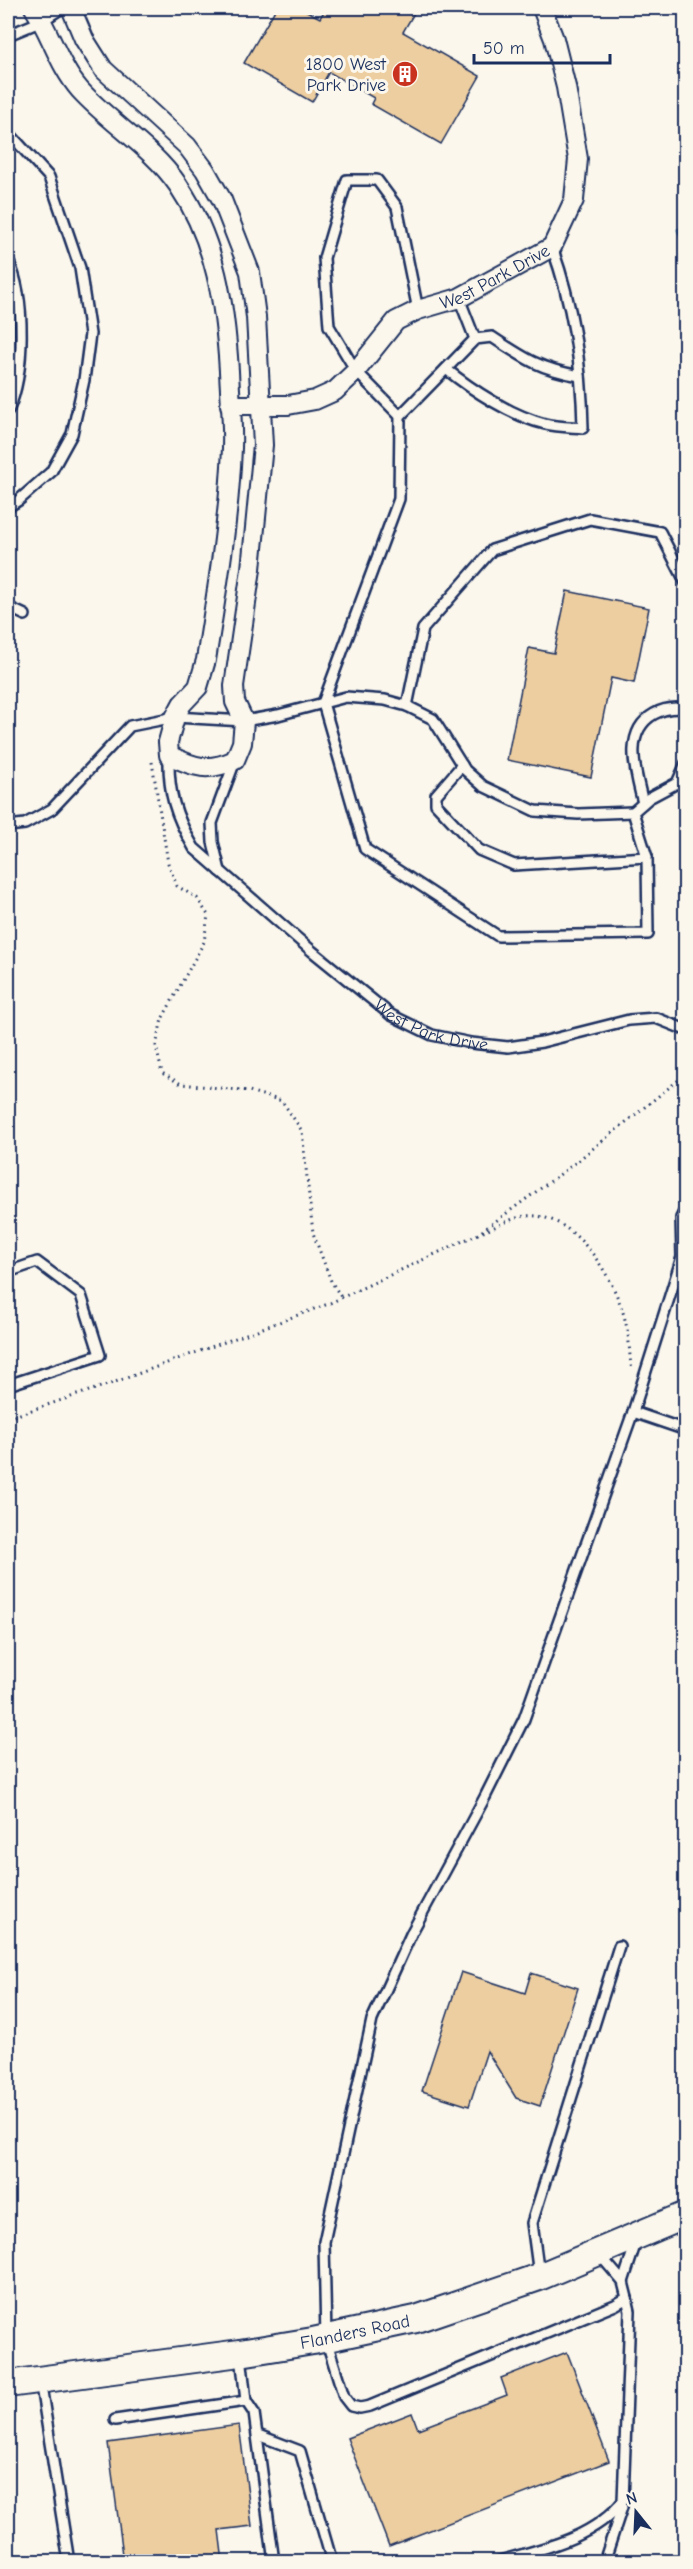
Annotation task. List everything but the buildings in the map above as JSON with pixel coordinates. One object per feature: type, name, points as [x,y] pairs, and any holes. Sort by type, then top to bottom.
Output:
[{"type":"main road","name":"Flanders Road","points":[[8,2384],[240,2353],[416,2319],[539,2277],[686,2215]]},
{"type":"street","points":[[71,8],[84,39],[103,69],[187,146],[205,170],[222,200],[250,272],[256,317],[263,445],[260,496],[234,686],[235,702],[243,721],[242,743],[235,760],[216,768],[169,759]]},
{"type":"street","name":"West Park Drive","points":[[230,405],[261,407],[315,400],[335,391],[356,371],[396,321],[418,310],[459,298],[552,247],[574,200],[578,159],[566,87],[554,39],[542,8]]},
{"type":"street","name":"West Park Drive","points":[[38,14],[56,53],[79,88],[107,117],[164,166],[194,213],[219,281],[226,321],[232,446],[229,493],[206,660],[198,687],[182,704],[175,717],[168,742],[169,759]]},
{"type":"lane","points":[[8,35],[38,14],[62,8]]},
{"type":"lane","points":[[8,132],[49,177],[80,268],[90,334],[84,380],[72,434],[51,472],[8,507]]},
{"type":"lane","points":[[400,416],[356,371],[329,326],[324,258],[347,180],[377,180],[397,207],[418,310]]},
{"type":"lane","points":[[446,369],[471,390],[507,408],[545,424],[583,428],[580,376],[566,285],[552,247]]},
{"type":"lane","points":[[8,260],[13,270],[22,331],[18,375],[8,411]]},
{"type":"lane","points":[[459,298],[475,339]]},
{"type":"lane","points":[[580,376],[535,364],[492,337],[475,339],[400,416],[399,499],[323,703],[365,849],[498,936],[648,934],[647,857],[633,812]]},
{"type":"lane","points":[[407,706],[423,629],[492,550],[591,519],[660,532],[686,583]]},
{"type":"lane","points":[[8,607],[25,615]]},
{"type":"lane","points":[[8,826],[25,824],[52,809],[130,726],[175,717],[243,721],[278,715],[346,697],[385,700],[407,706],[432,719],[462,765],[483,786],[535,811],[578,814],[633,812],[643,803],[677,783],[686,763]]},
{"type":"lane","points":[[643,803],[635,761],[634,740],[637,730],[642,722],[664,710],[686,709]]},
{"type":"lane","name":"West Park Drive","points":[[169,759],[171,793],[182,827],[194,848],[312,951],[391,1016],[432,1035],[471,1044],[508,1047],[542,1042],[629,1020],[656,1018],[686,1030]]},
{"type":"lane","points":[[220,871],[213,842],[213,823],[235,760]]},
{"type":"lane","points":[[462,765],[436,795],[436,804],[479,850],[514,865],[647,857]]},
{"type":"lane","points":[[627,2298],[360,2408],[351,2406],[344,2397],[326,2338],[324,2242],[372,2020],[412,1932],[524,1719],[633,1412],[684,1254],[681,1218],[686,1208]]},
{"type":"lane","points":[[8,1272],[37,1262],[81,1295],[100,1355],[8,1385]]},
{"type":"lane","points":[[633,1412],[686,1430]]},
{"type":"lane","points":[[539,2277],[532,2223],[619,1946]]},
{"type":"lane","points":[[623,2282],[637,2236]]},
{"type":"lane","points":[[598,2253],[623,2282],[630,2311],[623,2502],[604,2562]]},
{"type":"lane","points":[[240,2353],[246,2401],[254,2413],[258,2435],[274,2562]]},
{"type":"lane","points":[[40,2380],[69,2562]]},
{"type":"lane","points":[[115,2420],[246,2401]]},
{"type":"lane","points":[[258,2435],[300,2451],[332,2562]]},
{"type":"lane","points":[[496,2562],[554,2546],[583,2533],[612,2515],[623,2502]]},
{"type":"path","points":[[169,759],[151,762],[168,863],[177,886],[197,898],[208,915],[204,942],[162,1019],[156,1046],[162,1073],[181,1083],[249,1091],[282,1101],[302,1131],[313,1233],[331,1281],[341,1297]]},
{"type":"path","points":[[478,1234],[566,1170],[686,1074]]},
{"type":"path","points":[[8,1418],[110,1384],[341,1297],[478,1234],[526,1216],[548,1219],[562,1224],[599,1260],[615,1291],[627,1329],[628,1354],[638,1394]]},
{"type":"waterway","points":[[679,230],[686,249]]},
{"type":"place","name":"1800 West Park Drive","points":[[405,74]]}]
